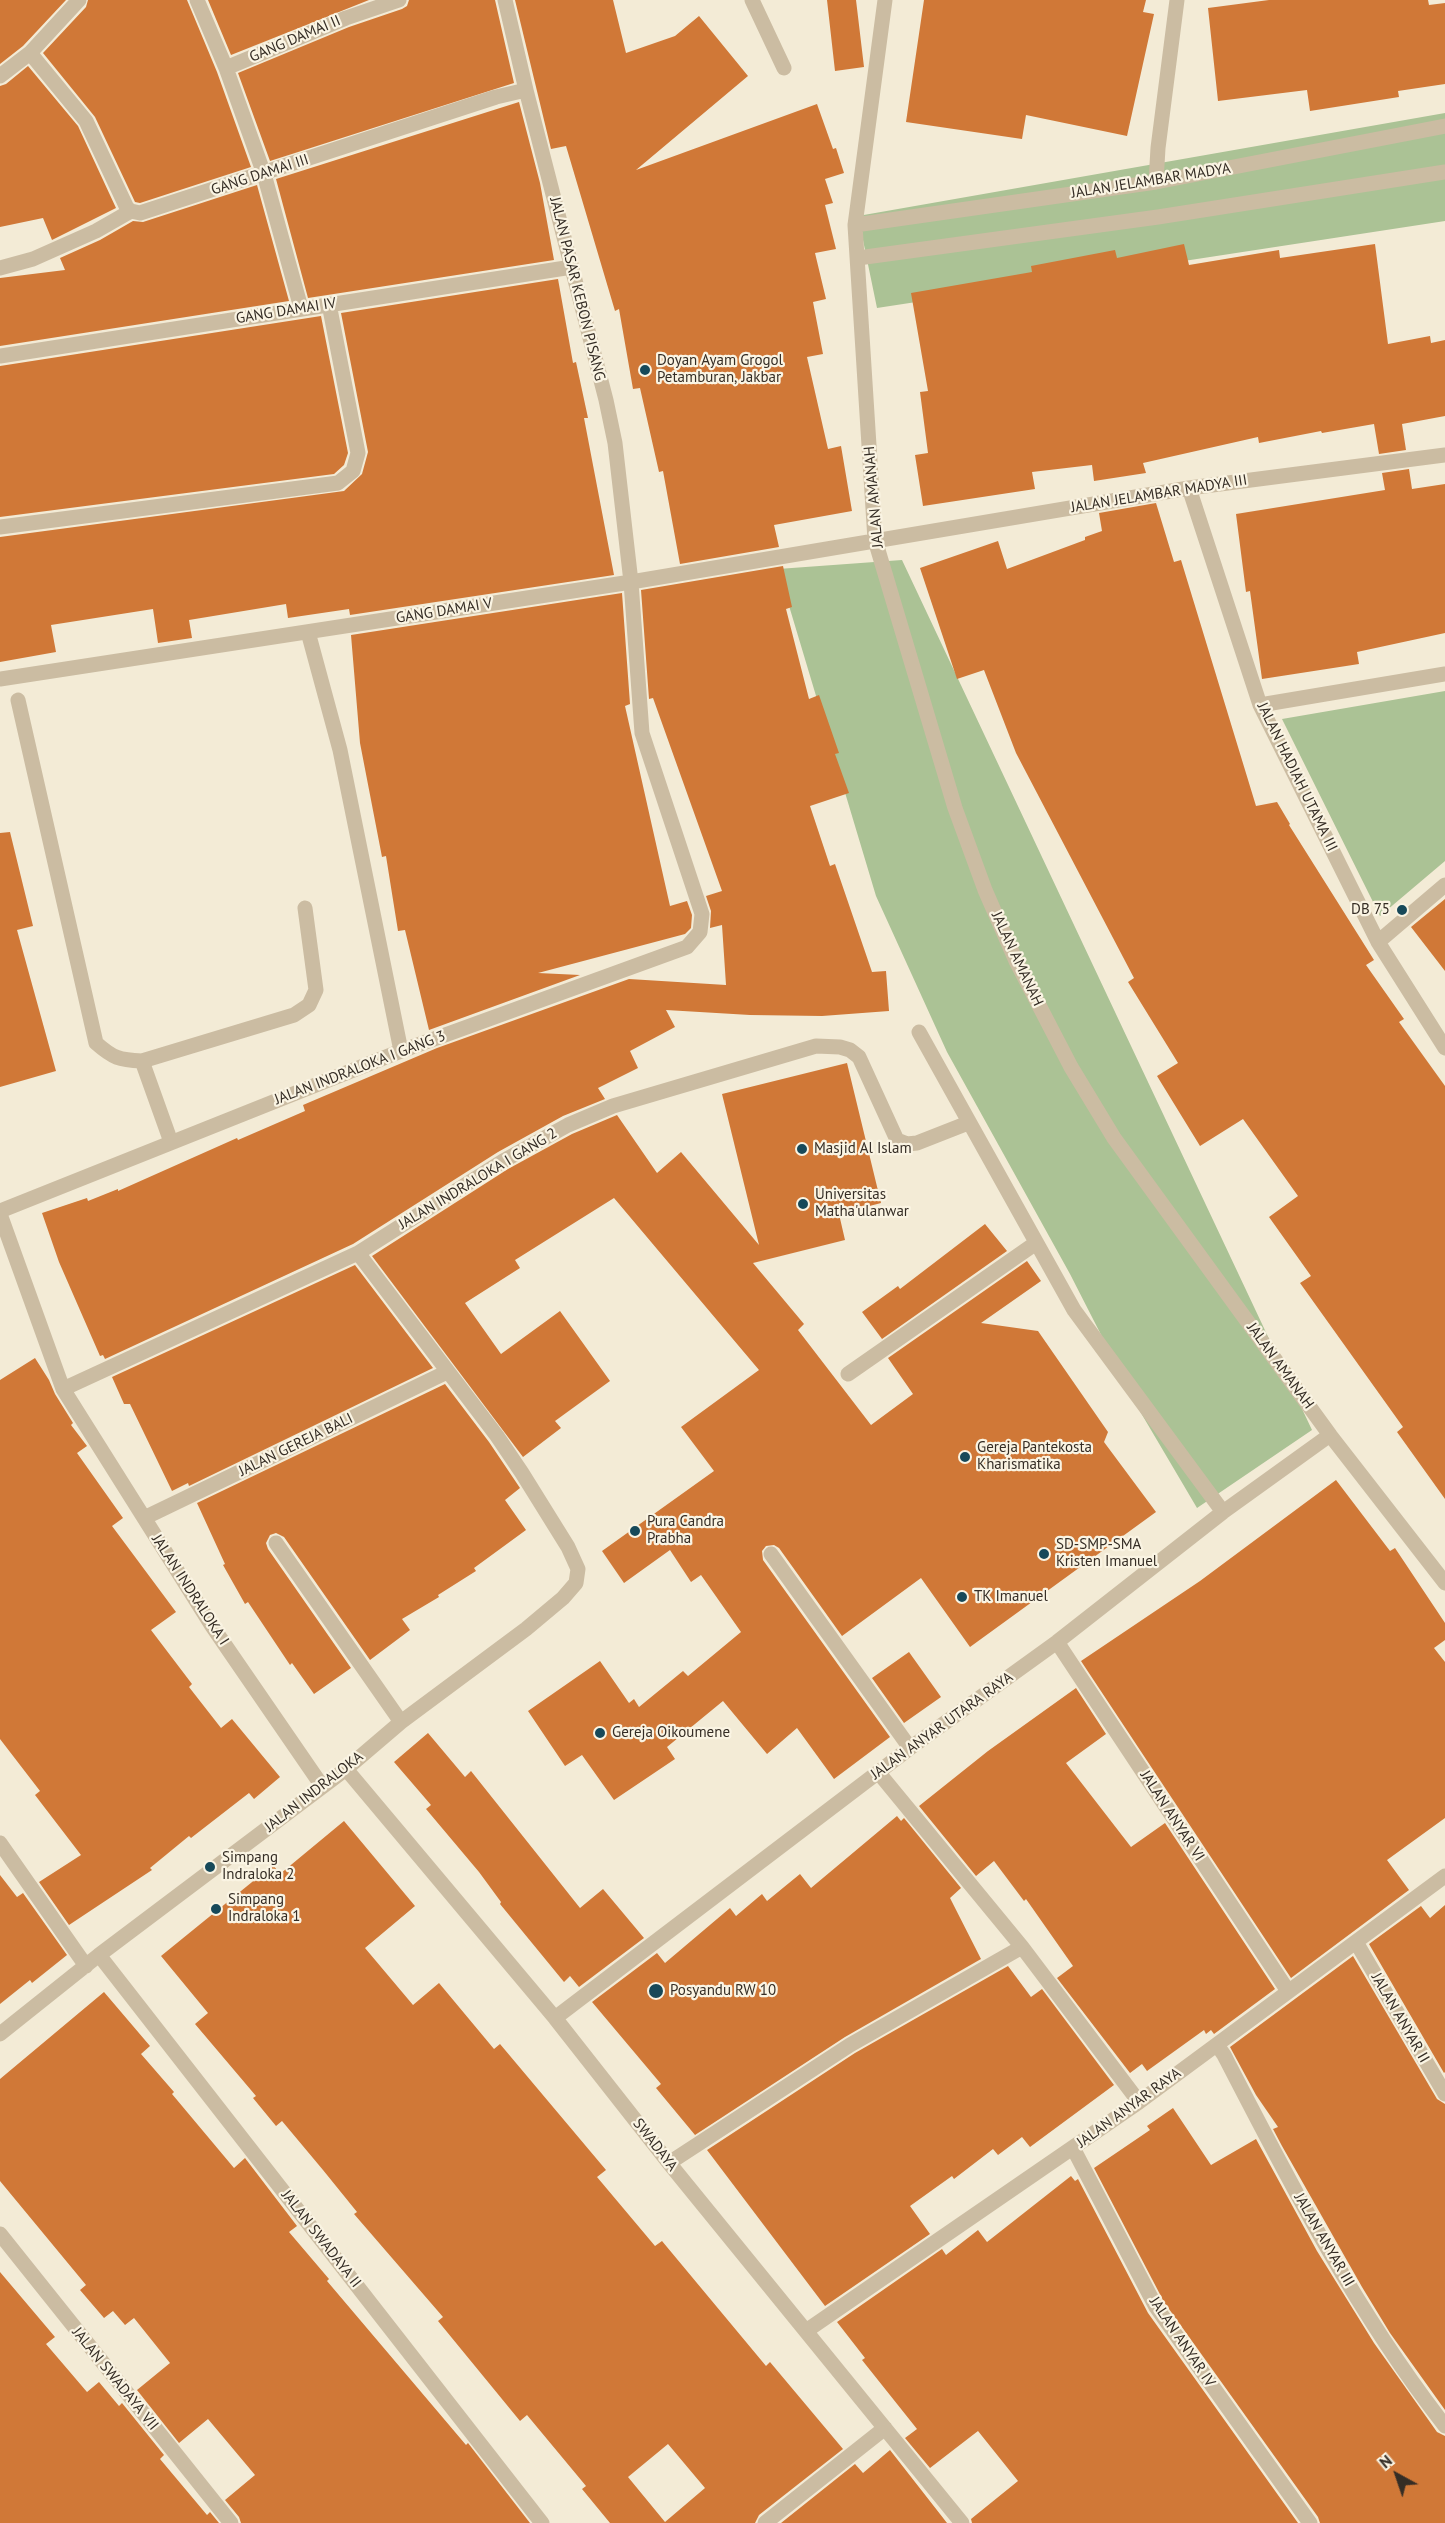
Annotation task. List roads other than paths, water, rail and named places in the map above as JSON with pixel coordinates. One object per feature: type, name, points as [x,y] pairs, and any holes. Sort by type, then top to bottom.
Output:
[{"type":"street","points":[[0,76],[30,53],[79,0]]},
{"type":"street","points":[[197,0],[226,68],[264,174],[301,309]]},
{"type":"street","name":"GANG DAMAI II","points":[[226,68],[346,18],[399,0]]},
{"type":"street","name":"JALAN PASAR KEBON PISANG","points":[[505,0],[526,90],[593,345],[615,443],[631,582],[642,733],[702,914]]},
{"type":"street","points":[[752,0],[784,68]]},
{"type":"street","name":"JALAN AMANAH","points":[[885,0],[855,225],[874,540],[955,808],[999,924],[1044,1017],[1092,1102],[1138,1173],[1330,1435],[1445,1583]]},
{"type":"street","points":[[1156,182],[1176,0]]},
{"type":"street","points":[[30,53],[86,121],[127,208],[131,211]]},
{"type":"street","name":"GANG DAMAI III","points":[[0,268],[33,259],[96,231],[131,211],[140,213],[496,97],[526,90]]},
{"type":"street","name":"JALAN JELAMBAR MADYA","points":[[855,225],[1156,182],[1445,126]]},
{"type":"street","points":[[858,258],[1158,218],[1445,172]]},
{"type":"street","name":"GANG DAMAI IV","points":[[0,356],[572,267]]},
{"type":"street","points":[[0,527],[338,483],[353,471],[358,453],[329,304]]},
{"type":"street","name":"JALAN JELAMBAR MADYA III","points":[[874,540],[1189,488],[1445,455]]},
{"type":"street","name":"JALAN HADIAH UTAMA III","points":[[1189,488],[1260,705],[1378,942],[1445,1048]]},
{"type":"street","name":"GANG DAMAI V","points":[[6,678],[631,582],[874,540]]},
{"type":"street","points":[[308,632],[340,750],[401,1051]]},
{"type":"street","points":[[1260,705],[1445,674]]},
{"type":"street","points":[[18,700],[96,1043],[120,1060],[142,1061],[294,1015],[309,1005],[316,990],[305,908]]},
{"type":"street","points":[[1378,942],[1445,885]]},
{"type":"street","name":"JALAN INDRALOKA I GANG 3","points":[[0,1212],[401,1051],[687,947],[700,932],[702,914]]},
{"type":"street","points":[[919,1032],[1074,1310],[1223,1512]]},
{"type":"street","name":"JALAN INDRALOKA I GANG 2","points":[[63,1389],[358,1253],[503,1161],[567,1125],[613,1106],[816,1046],[840,1047],[860,1057],[897,1140],[907,1144],[917,1143],[968,1123]]},
{"type":"street","points":[[142,1061],[171,1142]]},
{"type":"street","name":"JALAN INDRALOKA I","points":[[0,1212],[63,1389],[212,1626],[322,1786]]},
{"type":"street","points":[[848,1374],[1036,1243]]},
{"type":"street","points":[[358,1253],[447,1372]]},
{"type":"street","name":"JALAN GEREJA BALI","points":[[144,1518],[447,1372]]},
{"type":"street","name":"JALAN INDRALOKA","points":[[0,2034],[99,1955],[346,1769],[401,1722],[526,1629],[569,1592],[576,1583],[578,1569],[568,1547],[497,1437],[447,1372]]},
{"type":"street","name":"JALAN ANYAR UTARA RAYA","points":[[555,2018],[910,1748],[1057,1642],[1223,1512],[1330,1435]]},
{"type":"street","points":[[276,1543],[401,1722]]},
{"type":"street","points":[[771,1554],[910,1748]]},
{"type":"street","name":"JALAN ANYAR VI","points":[[1057,1642],[1288,1991]]},
{"type":"street","name":"SWADAYA","points":[[346,1769],[555,2018],[669,2163],[962,2523]]},
{"type":"street","points":[[878,1772],[1022,1947],[1139,2102]]},
{"type":"street","points":[[0,1843],[86,1966]]},
{"type":"street","name":"JALAN ANYAR RAYA","points":[[806,2331],[1139,2102],[1445,1876]]},
{"type":"street","name":"JALAN ANYAR II","points":[[1356,1942],[1445,2094]]},
{"type":"street","points":[[669,2163],[850,2045],[1022,1947]]},
{"type":"street","name":"JALAN SWADAYA II","points":[[99,1955],[542,2523]]},
{"type":"street","name":"JALAN ANYAR III","points":[[1217,2045],[1346,2279],[1390,2350],[1445,2426]]},
{"type":"street","name":"JALAN ANYAR IV","points":[[1073,2148],[1156,2307],[1310,2523]]},
{"type":"street","name":"JALAN SWADAYA VII","points":[[0,2235],[231,2523]]},
{"type":"street","points":[[765,2523],[885,2428]]},
{"type":"place","name":"Doyan Ayam Grogol Petamburan, Jakbar","points":[[645,370]]},
{"type":"place","name":"DB 75","points":[[1402,910]]},
{"type":"place","name":"Masjid Al Islam","points":[[802,1149]]},
{"type":"place","name":"Universitas Matha'ulanwar","points":[[803,1204]]},
{"type":"place","name":"Gereja Pantekosta Kharismatika","points":[[965,1457]]},
{"type":"place","name":"Pura Candra Prabha","points":[[635,1531]]},
{"type":"place","name":"SD-SMP-SMA Kristen Imanuel","points":[[1044,1554]]},
{"type":"place","name":"TK Imanuel","points":[[962,1597]]},
{"type":"place","name":"Gereja Oikoumene","points":[[600,1733]]},
{"type":"place","name":"Simpang Indraloka 2","points":[[210,1867]]},
{"type":"place","name":"Simpang Indraloka 1","points":[[216,1909]]},
{"type":"place","name":"Posyandu RW 10","points":[[656,1991]]}]
